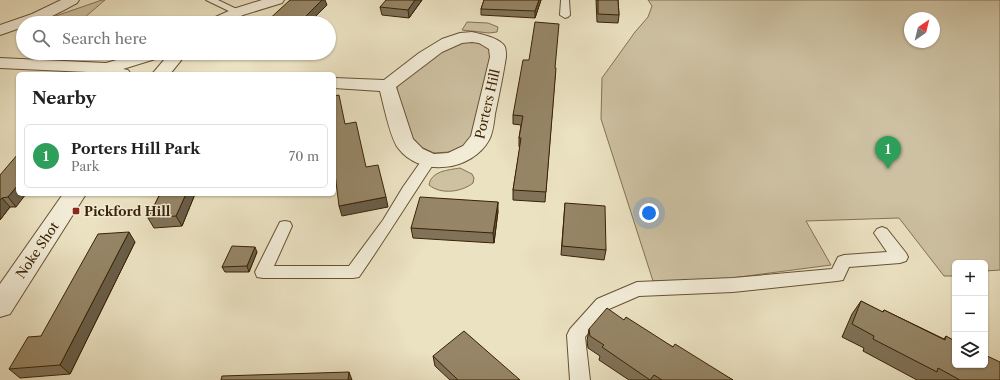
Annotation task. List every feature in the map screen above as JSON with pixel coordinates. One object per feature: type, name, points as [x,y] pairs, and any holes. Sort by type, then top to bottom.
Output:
[{"type":"street","points":[[39,16],[72,0]]},
{"type":"street","points":[[229,16],[277,0]]},
{"type":"street","points":[[16,34],[5,50],[16,52]]},
{"type":"street","name":"Porters Hill","points":[[463,37],[475,37],[488,41],[497,47],[498,57],[481,136],[478,144],[462,156],[450,160],[429,160],[413,152],[405,144],[387,85],[450,40],[463,37]]},
{"type":"street","points":[[57,60],[114,71],[142,60]]},
{"type":"street","points":[[163,72],[173,60]]},
{"type":"street","points":[[336,82],[387,85]]},
{"type":"street","name":"Noke Shot","points":[[0,306],[74,196]]},
{"type":"lane","points":[[210,0],[238,12]]},
{"type":"lane","points":[[565,0],[565,15]]},
{"type":"lane","points":[[285,226],[263,272],[353,272],[388,224],[408,190],[429,160]]},
{"type":"lane","points":[[580,380],[576,335],[603,304],[638,289],[733,285],[837,275],[844,261],[900,257],[882,233]]},
{"type":"shaded area","points":[[102,0],[105,0],[86,16],[56,16]]},
{"type":"shaded area","points":[[648,0],[1000,0],[1000,270],[988,271],[988,260],[952,260],[952,276],[944,276],[899,218],[806,221],[831,265],[709,281],[653,281],[601,119],[602,78],[635,32],[648,17],[652,6]]},
{"type":"shaded area","points":[[467,22],[488,23],[498,27],[497,32],[489,33],[462,30]]},
{"type":"shaded area","points":[[471,41],[484,46],[493,56],[475,135],[462,148],[449,152],[434,153],[421,147],[413,138],[397,94],[397,86],[400,81],[448,46]]},
{"type":"shaded area","points":[[460,168],[472,174],[474,178],[473,183],[463,189],[445,191],[429,185],[430,180],[437,174]]},
{"type":"building","points":[[290,0],[322,0],[306,16],[273,16]]},
{"type":"building","points":[[386,0],[415,0],[408,10],[380,7]]},
{"type":"building","points":[[484,0],[539,0],[535,11],[481,9]]},
{"type":"building","points":[[598,0],[618,0],[619,15],[598,14]]},
{"type":"building","points":[[535,22],[559,24],[546,192],[513,190],[523,116],[513,115],[523,60],[529,60]]},
{"type":"building","points":[[339,95],[345,124],[356,122],[366,167],[378,165],[386,197],[339,206],[336,182],[336,96]]},
{"type":"building","points":[[16,156],[16,187],[8,197],[0,200],[0,175]]},
{"type":"building","points":[[159,196],[185,196],[176,216],[148,218]]},
{"type":"building","points":[[420,197],[498,202],[493,233],[411,228]]},
{"type":"building","points":[[565,203],[605,206],[606,250],[562,246]]},
{"type":"building","points":[[129,232],[60,365],[9,369],[28,337],[41,336],[98,234]]},
{"type":"building","points":[[232,246],[255,247],[247,266],[222,267]]},
{"type":"building","points":[[861,301],[883,312],[884,310],[945,340],[946,336],[952,339],[952,368],[988,368],[988,356],[1000,362],[1000,380],[960,380],[938,368],[937,372],[873,339],[874,336],[852,324]]},
{"type":"building","points":[[607,308],[624,320],[626,317],[673,347],[675,344],[733,380],[662,380],[654,375],[650,380],[602,347],[604,345],[590,336],[589,329]]},
{"type":"building","points":[[464,331],[520,380],[458,380],[433,356]]},
{"type":"building","points":[[349,372],[348,380],[221,380],[222,376]]},
{"type":"place","name":"Porters Hill Park","points":[[888,169]]},
{"type":"place","name":"Pickford Hill","points":[[76,211]]}]
